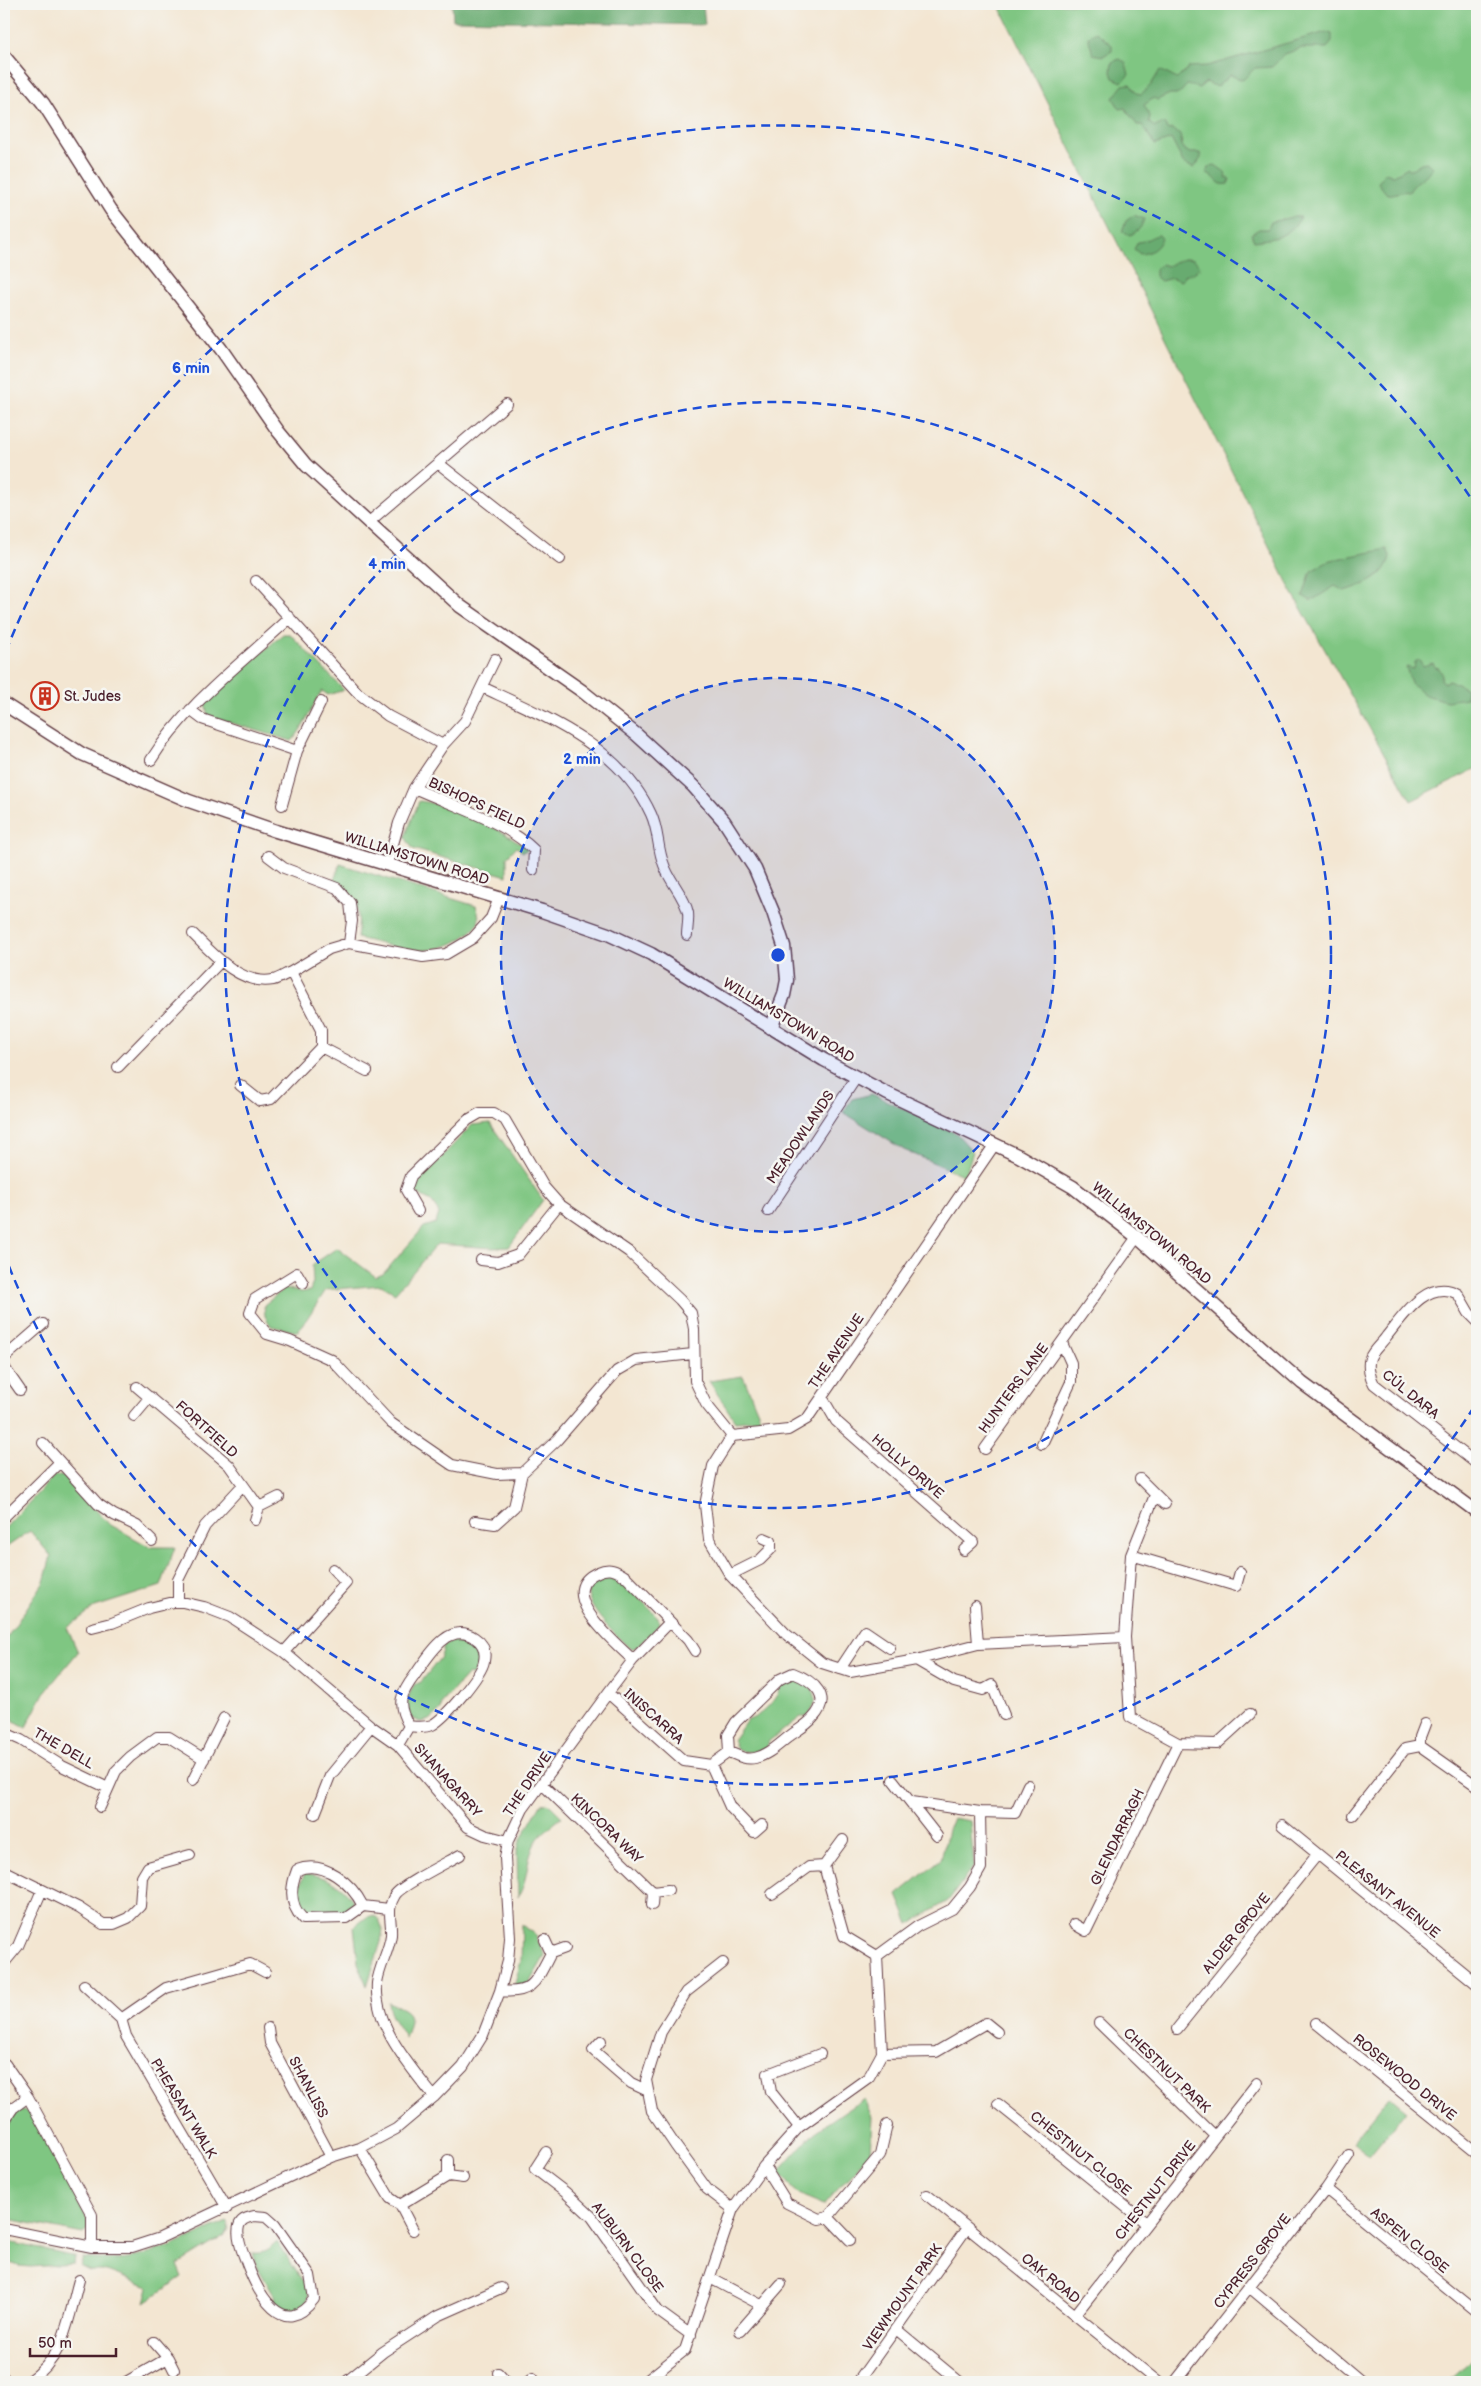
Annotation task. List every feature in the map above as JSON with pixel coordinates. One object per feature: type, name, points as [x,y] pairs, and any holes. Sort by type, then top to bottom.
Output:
[{"type":"street","points":[[4,56],[39,97],[111,210],[221,350],[286,442],[318,477],[460,606],[582,691],[637,735],[693,786],[720,816],[755,869],[773,912],[784,946],[787,980],[784,995],[771,1028]]},
{"type":"street","points":[[369,522],[507,404]]},
{"type":"street","points":[[438,463],[560,559]]},
{"type":"street","points":[[256,581],[358,693],[388,716],[443,745]]},
{"type":"street","points":[[151,760],[166,735],[190,710],[290,618]]},
{"type":"street","name":"BISHOPS FIELD","points":[[387,865],[399,823],[414,788],[443,745],[465,720],[495,659]]},
{"type":"street","points":[[482,687],[558,723],[597,748],[634,785],[652,816],[659,834],[664,866],[688,912],[687,936]]},
{"type":"street","points":[[282,805],[297,751],[321,702]]},
{"type":"street","name":"WILLIAMSTOWN ROAD","points":[[4,704],[82,754],[160,790],[240,819],[499,898],[589,928],[639,948],[856,1078],[995,1144],[1073,1187],[1137,1237],[1302,1382],[1477,1512]]},
{"type":"street","points":[[190,710],[202,719],[297,751]]},
{"type":"street","name":"BISHOPS FIELD","points":[[414,788],[499,826],[523,839],[534,850],[533,870]]},
{"type":"street","points":[[268,856],[284,868],[337,888],[350,903],[352,921],[349,943]]},
{"type":"street","points":[[193,934],[238,973],[254,979],[273,980],[291,972],[329,949],[349,943],[423,957],[446,954],[473,938],[491,918],[499,898]]},
{"type":"street","points":[[118,1067],[221,960]]},
{"type":"street","points":[[240,1085],[260,1101],[271,1099],[320,1047],[321,1030],[291,972]]},
{"type":"street","points":[[320,1047],[367,1072]]},
{"type":"street","name":"MEADOWLANDS","points":[[768,1211],[856,1078]]},
{"type":"street","points":[[418,1211],[406,1190],[411,1176],[468,1120],[480,1113],[494,1113],[505,1120],[544,1186],[559,1204],[629,1252],[680,1300],[691,1314],[694,1329],[695,1381],[706,1404],[732,1436],[713,1466],[705,1505],[709,1539],[730,1575],[786,1634],[822,1663],[850,1672],[916,1660],[978,1644],[1124,1637]]},
{"type":"street","name":"THE AVENUE","points":[[732,1436],[788,1430],[807,1419],[995,1144]]},
{"type":"street","points":[[481,1260],[498,1262],[518,1255],[559,1204]]},
{"type":"street","name":"HUNTERS LANE","points":[[985,1449],[1137,1237]]},
{"type":"street","points":[[303,1283],[297,1273],[255,1299],[250,1313],[267,1334],[290,1341],[332,1360],[391,1423],[452,1465],[497,1474],[522,1473]]},
{"type":"street","name":"CÚL DARA","points":[[1477,1321],[1469,1313],[1458,1294],[1442,1288],[1431,1292],[1410,1308],[1370,1358],[1369,1371],[1374,1384],[1477,1464]]},
{"type":"street","points":[[4,1358],[43,1324]]},
{"type":"street","name":"HUNTERS LANE","points":[[1042,1444],[1071,1382],[1070,1363],[1062,1343]]},
{"type":"street","points":[[474,1520],[495,1524],[514,1507],[522,1473],[556,1440],[617,1371],[636,1360],[693,1354]]},
{"type":"street","points":[[4,1368],[20,1390]]},
{"type":"street","name":"FORTFIELD","points":[[138,1387],[229,1466],[259,1507]]},
{"type":"street","points":[[134,1416],[150,1397]]},
{"type":"street","name":"HOLLY DRIVE","points":[[822,1397],[836,1421],[974,1542],[964,1550]]},
{"type":"street","points":[[43,1442],[98,1504],[137,1526],[152,1541]]},
{"type":"street","points":[[4,1517],[60,1462]]},
{"type":"street","points":[[1140,1479],[1166,1504]]},
{"type":"street","points":[[178,1601],[178,1580],[205,1526],[242,1486]]},
{"type":"street","points":[[1155,1495],[1131,1555],[1124,1637],[1130,1717],[1178,1743],[1217,1744],[1250,1714]]},
{"type":"street","points":[[255,1520],[259,1507],[279,1497]]},
{"type":"street","points":[[730,1575],[760,1560],[771,1549],[771,1541],[764,1538]]},
{"type":"street","points":[[1131,1555],[1236,1586],[1240,1572]]},
{"type":"street","points":[[633,1660],[589,1615],[583,1603],[583,1584],[591,1575],[606,1568],[617,1570],[688,1640],[696,1651]]},
{"type":"street","points":[[92,1628],[112,1623],[149,1608],[178,1601],[204,1606],[230,1617],[284,1652],[346,1583],[333,1569]]},
{"type":"street","points":[[975,1606],[978,1644]]},
{"type":"street","name":"THE DRIVE","points":[[4,2229],[92,2247],[132,2247],[160,2238],[232,2206],[331,2157],[360,2148],[396,2129],[434,2097],[463,2067],[483,2035],[500,1992],[508,1961],[510,1938],[505,1858],[508,1841],[523,1809],[633,1660],[670,1622]]},
{"type":"street","points":[[840,1669],[865,1631],[890,1648]]},
{"type":"street","name":"SHANAGARRY","points":[[463,1633],[474,1637],[482,1644],[485,1653],[480,1673],[441,1718],[423,1727],[409,1726],[402,1715],[400,1702],[406,1687],[442,1640],[451,1634],[463,1633]]},
{"type":"street","name":"SHANAGARRY","points":[[284,1652],[324,1684],[371,1726],[398,1745],[468,1827],[484,1835],[508,1841]]},
{"type":"street","points":[[916,1660],[954,1682],[983,1690],[992,1684],[1004,1715]]},
{"type":"street","points":[[793,1674],[809,1679],[817,1687],[822,1697],[820,1708],[813,1719],[766,1754],[754,1758],[742,1758],[730,1752],[728,1735],[736,1722],[780,1679],[793,1674]]},
{"type":"street","name":"INISCARRA","points":[[608,1693],[684,1761],[710,1765]]},
{"type":"street","points":[[193,1780],[224,1718]]},
{"type":"street","points":[[1420,1746],[1420,1737],[1425,1724]]},
{"type":"street","points":[[315,1814],[330,1776],[371,1726]]},
{"type":"street","name":"SHANAGARRY","points":[[398,1745],[409,1726]]},
{"type":"street","name":"THE DELL","points":[[4,1733],[21,1740],[62,1766],[108,1788]]},
{"type":"street","points":[[100,1807],[116,1771],[130,1757],[157,1737],[169,1737],[204,1759]]},
{"type":"street","name":"GLENDARRAGH","points":[[1074,1924],[1086,1931],[1178,1743]]},
{"type":"street","points":[[1353,1815],[1404,1750],[1420,1746],[1477,1786]]},
{"type":"street","points":[[730,1752],[710,1765],[730,1807],[754,1832],[762,1825]]},
{"type":"street","points":[[893,1780],[937,1836]]},
{"type":"street","name":"KINCORA WAY","points":[[542,1784],[653,1892]]},
{"type":"street","points":[[912,1802],[980,1812],[1014,1813],[1028,1785]]},
{"type":"street","points":[[877,1956],[918,1926],[952,1909],[970,1887],[981,1868],[980,1812]]},
{"type":"street","name":"PLEASANT AVENUE","points":[[1282,1825],[1477,1984]]},
{"type":"street","points":[[824,1866],[843,1840]]},
{"type":"street","points":[[4,1871],[79,1908],[103,1924],[114,1924],[128,1918],[140,1906],[142,1877],[148,1867],[190,1855]]},
{"type":"street","name":"ALDER GROVE","points":[[1177,2028],[1317,1855]]},
{"type":"street","points":[[434,2097],[403,2057],[386,2026],[378,2004],[377,1982],[391,1936],[388,1909],[396,1893],[460,1856]]},
{"type":"street","points":[[363,1906],[355,1891],[346,1882],[316,1867],[307,1866],[297,1870],[293,1882],[294,1907],[304,1919],[346,1918],[363,1906],[388,1909]]},
{"type":"street","points":[[824,1866],[844,1936],[877,1956]]},
{"type":"street","points":[[772,1894],[808,1867],[824,1866]]},
{"type":"street","points":[[4,1963],[18,1946],[42,1890]]},
{"type":"street","points":[[652,1905],[653,1892],[668,1890]]},
{"type":"street","points":[[544,1940],[551,1954]]},
{"type":"street","points":[[500,1992],[514,1993],[525,1991],[533,1985],[551,1954],[565,1948]]},
{"type":"street","points":[[649,2381],[685,2350],[733,2209],[764,2166],[799,2127],[869,2077],[882,2052],[877,1956]]},
{"type":"street","points":[[722,1963],[686,1992],[662,2032],[646,2080],[652,2111],[674,2145],[707,2189],[733,2209]]},
{"type":"street","points":[[121,2019],[166,1988],[250,1964],[265,1972]]},
{"type":"street","name":"PHEASANT WALK","points":[[84,1985],[121,2019],[126,2036],[232,2206],[243,2219]]},
{"type":"street","name":"CHESTNUT PARK","points":[[1099,2023],[1215,2136]]},
{"type":"street","name":"ROSEWOOD DRIVE","points":[[1316,2023],[1477,2154]]},
{"type":"street","points":[[882,2052],[936,2052],[986,2024],[997,2032]]},
{"type":"street","name":"SHANLISS","points":[[268,2028],[270,2043],[331,2157]]},
{"type":"street","points":[[601,2041],[594,2050],[631,2083],[648,2092]]},
{"type":"street","points":[[799,2127],[771,2092],[768,2074],[820,2054]]},
{"type":"street","points":[[5,2064],[28,2098],[92,2215],[92,2247]]},
{"type":"street","name":"CHESTNUT DRIVE","points":[[1075,2315],[1256,2083]]},
{"type":"street","points":[[4,2121],[13,2108],[28,2098]]},
{"type":"street","name":"CHESTNUT CLOSE","points":[[998,2104],[1146,2223]]},
{"type":"street","points":[[764,2166],[787,2202],[819,2218],[828,2217],[880,2155],[886,2125]]},
{"type":"street","points":[[360,2148],[390,2198],[400,2205],[413,2230]]},
{"type":"street","name":"AUBURN CLOSE","points":[[546,2152],[535,2168],[592,2217],[658,2311],[691,2335]]},
{"type":"street","name":"CYPRESS GROVE","points":[[1175,2382],[1326,2190],[1349,2155]]},
{"type":"street","points":[[448,2160],[448,2176]]},
{"type":"street","points":[[400,2205],[448,2176],[463,2178]]},
{"type":"street","name":"ASPEN CLOSE","points":[[1326,2190],[1477,2312]]},
{"type":"street","name":"OAK ROAD","points":[[927,2195],[1158,2382]]},
{"type":"street","points":[[254,2216],[266,2217],[275,2225],[310,2275],[314,2299],[302,2312],[288,2316],[276,2312],[259,2289],[241,2249],[239,2225],[243,2219],[254,2216]]},
{"type":"street","points":[[828,2217],[850,2240]]},
{"type":"street","name":"VIEWMOUNT PARK","points":[[858,2382],[967,2228]]},
{"type":"street","points":[[710,2278],[761,2305]]},
{"type":"street","points":[[28,2382],[42,2373],[55,2357],[65,2333],[79,2280]]},
{"type":"street","points":[[740,2331],[781,2284]]},
{"type":"street","points":[[1249,2287],[1362,2382]]},
{"type":"street","points":[[346,2382],[383,2352],[438,2316],[501,2288]]},
{"type":"street","points":[[896,2330],[960,2382]]},
{"type":"street","points":[[154,2342],[168,2358],[174,2370]]},
{"type":"street","points":[[126,2382],[168,2358]]},
{"type":"street","points":[[498,2373],[506,2382]]},
{"type":"street","points":[[4,2378],[7,2382]]},
{"type":"green space","points":[[452,4],[703,4],[705,25],[453,20]]},
{"type":"green space","points":[[998,4],[1477,4],[1477,768],[1411,801],[1292,592]]},
{"type":"green space","points":[[1096,32],[1112,45],[1112,51],[1103,56],[1093,54],[1088,37]]},
{"type":"green space","points":[[1326,32],[1332,34],[1332,42],[1327,48],[1302,48],[1285,54],[1272,67],[1255,68],[1243,80],[1230,75],[1217,87],[1206,82],[1199,88],[1187,85],[1179,94],[1170,94],[1157,100],[1154,98],[1144,105],[1150,116],[1149,123],[1155,127],[1164,123],[1168,130],[1173,129],[1180,135],[1183,149],[1190,153],[1200,153],[1201,158],[1194,168],[1184,164],[1171,139],[1155,145],[1142,125],[1137,125],[1125,108],[1120,109],[1113,98],[1123,85],[1130,84],[1136,93],[1141,94],[1151,85],[1160,70],[1177,79],[1189,67],[1207,66]]},
{"type":"green space","points":[[1120,59],[1126,63],[1129,75],[1122,82],[1113,78],[1111,72],[1112,62]]},
{"type":"green space","points":[[1427,162],[1433,168],[1409,192],[1387,194],[1378,183],[1384,173],[1392,176],[1408,167],[1410,170],[1421,163]]},
{"type":"green space","points":[[1215,165],[1225,172],[1226,178],[1230,179],[1228,184],[1219,183],[1207,173],[1211,166]]},
{"type":"green space","points":[[1134,215],[1144,219],[1139,229],[1130,235],[1122,231],[1126,221]]},
{"type":"green space","points":[[1301,217],[1287,233],[1254,241],[1251,234],[1259,229],[1268,229],[1271,222]]},
{"type":"green space","points":[[1159,235],[1162,238],[1153,250],[1140,254],[1134,249],[1138,242]]},
{"type":"green space","points":[[1186,258],[1194,259],[1200,266],[1195,273],[1185,275],[1181,281],[1172,278],[1161,281],[1156,277],[1156,268],[1162,264],[1167,266]]},
{"type":"green space","points":[[1387,549],[1390,556],[1388,564],[1379,575],[1366,584],[1344,591],[1335,586],[1311,601],[1303,596],[1311,571],[1331,560]]},
{"type":"green space","points":[[283,634],[290,634],[344,690],[328,695],[322,691],[301,730],[292,741],[208,716],[205,702]]},
{"type":"green space","points":[[1419,659],[1423,666],[1433,663],[1435,667],[1439,668],[1442,674],[1441,680],[1445,683],[1449,680],[1467,689],[1466,698],[1447,701],[1425,695],[1411,683],[1406,667],[1414,669],[1415,662]]},
{"type":"green space","points":[[419,801],[460,812],[476,819],[506,834],[528,849],[523,852],[516,847],[507,857],[507,876],[413,849],[405,837]]},
{"type":"green space","points":[[340,864],[476,906],[479,915],[477,925],[468,934],[454,943],[441,948],[427,950],[400,948],[357,938],[358,912],[356,904],[348,892],[334,880]]},
{"type":"green space","points":[[872,1094],[957,1134],[973,1152],[965,1176],[904,1150],[843,1112],[852,1099]]},
{"type":"green space","points":[[490,1123],[543,1200],[509,1247],[493,1248],[437,1244],[395,1293],[381,1285],[326,1290],[298,1332],[271,1326],[265,1316],[264,1305],[285,1288],[301,1292],[310,1291],[313,1282],[312,1265],[337,1248],[376,1277],[383,1274],[424,1227],[436,1223],[439,1213],[431,1201],[415,1192],[417,1183],[472,1125]]},
{"type":"green space","points":[[743,1376],[761,1419],[735,1421],[709,1381]]},
{"type":"green space","points":[[55,1475],[65,1477],[109,1524],[150,1547],[175,1547],[161,1586],[95,1607],[67,1628],[78,1652],[44,1693],[26,1727],[14,1721],[4,1703],[4,1642],[44,1582],[51,1556],[30,1531],[4,1549],[4,1529]]},
{"type":"green space","points":[[607,1575],[618,1577],[658,1617],[659,1625],[637,1647],[630,1649],[603,1622],[589,1599],[588,1589],[594,1581]]},
{"type":"green space","points":[[457,1638],[473,1645],[480,1656],[478,1667],[472,1675],[468,1674],[442,1703],[441,1710],[430,1720],[420,1722],[412,1718],[406,1710],[409,1695],[414,1685],[421,1682],[441,1657],[444,1646]]},
{"type":"green space","points":[[795,1680],[808,1685],[812,1689],[815,1699],[812,1711],[807,1717],[801,1717],[769,1741],[767,1747],[752,1752],[737,1750],[733,1740],[747,1720],[757,1716],[767,1708],[776,1697],[780,1687]]},
{"type":"green space","points":[[548,1803],[562,1817],[543,1833],[534,1845],[524,1885],[518,1897],[517,1853],[520,1841],[541,1804]]},
{"type":"green space","points":[[953,1818],[970,1821],[974,1866],[948,1901],[909,1924],[897,1895],[941,1859]]},
{"type":"green space","points":[[305,1873],[320,1876],[334,1882],[345,1891],[354,1903],[340,1914],[307,1915],[299,1905],[300,1885]]},
{"type":"green space","points":[[373,1915],[379,1919],[383,1930],[367,1986],[358,1963],[354,1927],[367,1917]]},
{"type":"green space","points":[[522,1924],[536,1936],[545,1956],[528,1985],[520,1988],[514,1986],[521,1961]]},
{"type":"green space","points":[[388,2002],[402,2008],[409,2014],[410,2023],[405,2038],[392,2017]]},
{"type":"green space","points":[[1389,2096],[1407,2111],[1370,2156],[1352,2142]]},
{"type":"green space","points":[[864,2099],[872,2117],[870,2153],[824,2205],[798,2194],[779,2172],[814,2133]]},
{"type":"green space","points":[[25,2110],[31,2115],[87,2218],[88,2228],[83,2234],[4,2218],[4,2130],[17,2112]]},
{"type":"green space","points":[[227,2222],[229,2229],[224,2236],[177,2265],[182,2277],[145,2302],[149,2287],[107,2271],[90,2271],[80,2267],[83,2258],[123,2259],[141,2256],[174,2245]]},
{"type":"green space","points":[[4,2241],[75,2257],[74,2264],[19,2266],[4,2261]]},
{"type":"green space","points":[[277,2242],[302,2280],[306,2281],[309,2290],[308,2298],[304,2304],[292,2310],[278,2307],[271,2300],[275,2297],[257,2266],[252,2253],[266,2251]]},
{"type":"green space","points":[[1477,2356],[1477,2382],[1448,2382]]},
{"type":"place","name":"St. Judes","points":[[45,696]]}]
